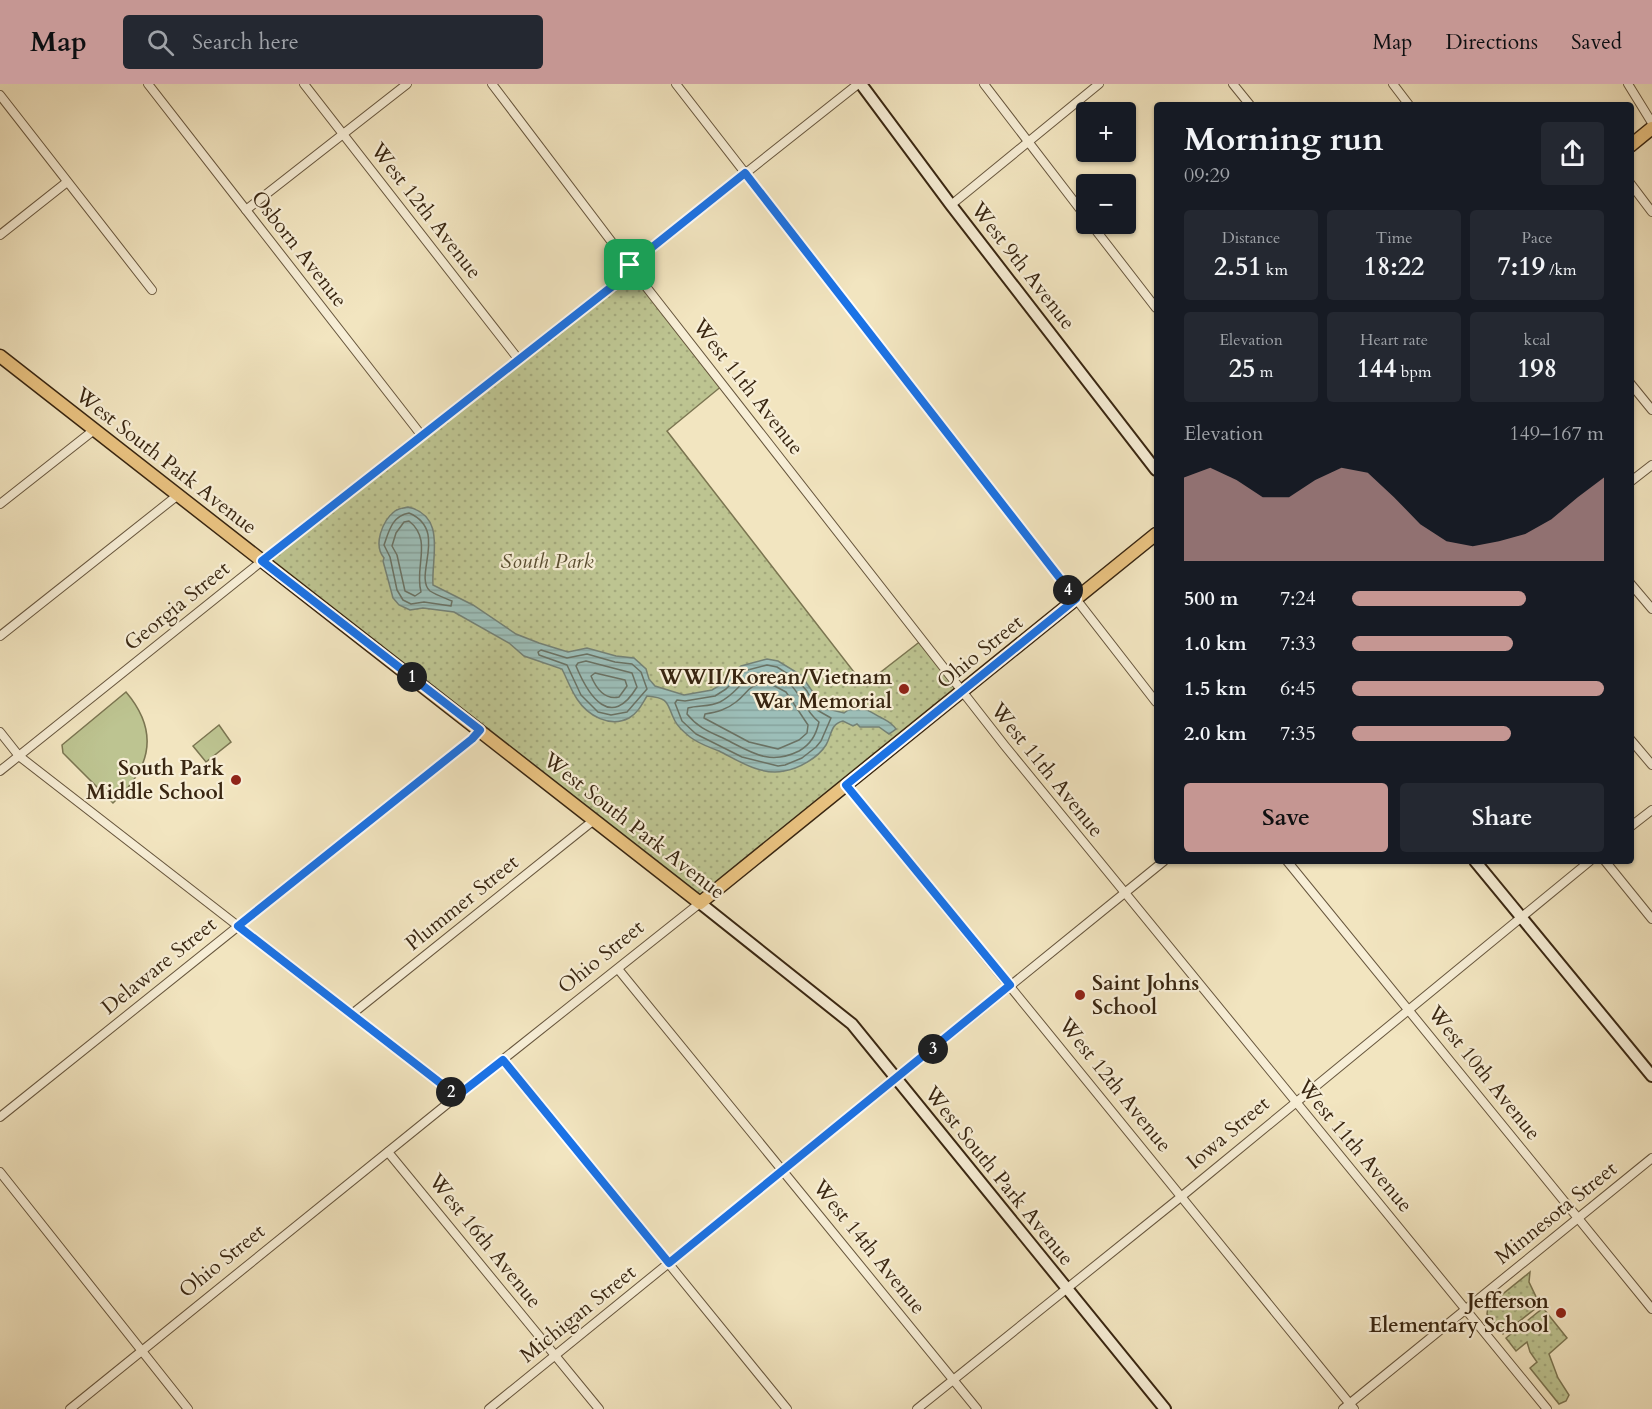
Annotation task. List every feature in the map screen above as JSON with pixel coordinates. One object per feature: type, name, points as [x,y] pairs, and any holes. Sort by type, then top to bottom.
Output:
[{"type":"main road","name":"West 9th Avenue","points":[[860,84],[1154,467]]},
{"type":"main road","points":[[1634,143],[1652,128]]},
{"type":"main road","name":"West South Park Avenue","points":[[0,356],[843,1016],[1164,1409]]},
{"type":"main road","name":"Ohio Street","points":[[700,903],[1154,536]]},
{"type":"main road","points":[[1477,864],[1652,1076]]},
{"type":"street","name":"Osborn Avenue","points":[[148,84],[422,435]]},
{"type":"street","name":"West 12th Avenue","points":[[304,84],[519,360]]},
{"type":"street","points":[[246,210],[407,84]]},
{"type":"street","name":"West 11th Avenue","points":[[492,84],[962,691],[1123,894],[1547,1409]]},
{"type":"street","points":[[676,84],[1154,699]]},
{"type":"street","name":"Georgia Street","points":[[0,771],[262,561],[519,360],[745,173],[860,84]]},
{"type":"street","points":[[984,84],[1076,204]]},
{"type":"street","points":[[951,205],[1099,84]]},
{"type":"street","points":[[1233,84],[1248,102]]},
{"type":"street","points":[[1393,84],[1408,102]]},
{"type":"street","points":[[1628,84],[1652,123]]},
{"type":"street","points":[[0,95],[152,290]]},
{"type":"street","points":[[0,235],[67,182]]},
{"type":"street","points":[[1634,188],[1652,212]]},
{"type":"street","points":[[1099,234],[1154,305]]},
{"type":"street","points":[[1634,388],[1652,410]]},
{"type":"street","points":[[0,504],[94,430]]},
{"type":"street","points":[[1634,479],[1652,465]]},
{"type":"street","points":[[0,636],[178,495]]},
{"type":"street","points":[[1634,588],[1652,609]]},
{"type":"street","name":"Delaware Street","points":[[0,1117],[472,739],[480,730]]},
{"type":"street","points":[[0,732],[19,756],[457,1096]]},
{"type":"street","points":[[1634,744],[1652,765]]},
{"type":"street","name":"West 12th Avenue","points":[[846,785],[1182,1196],[1349,1407]]},
{"type":"street","points":[[1634,824],[1652,810]]},
{"type":"street","name":"Plummer Street","points":[[352,1014],[594,820]]},
{"type":"street","name":"Michigan Street","points":[[489,1409],[1160,864]]},
{"type":"street","name":"West 10th Avenue","points":[[1289,864],[1652,1309]]},
{"type":"street","name":"Iowa Street","points":[[916,1409],[1182,1196],[1586,864]]},
{"type":"street","points":[[1607,864],[1652,919]]},
{"type":"street","name":"Ohio Street","points":[[70,1409],[700,903]]},
{"type":"street","name":"West 14th Avenue","points":[[618,969],[977,1409]]},
{"type":"street","points":[[503,1060],[787,1409]]},
{"type":"street","name":"West 16th Avenue","points":[[388,1152],[599,1409]]},
{"type":"street","name":"Minnesota Street","points":[[1349,1407],[1652,1158]]},
{"type":"street","points":[[0,1172],[188,1409]]},
{"type":"green space","name":"South Park","points":[[633,270],[723,385],[667,431],[864,685],[922,640],[962,691],[700,903],[262,561]]},
{"type":"green space","points":[[126,692],[144,721],[147,736],[146,750],[136,777],[113,803],[63,753],[62,745]]},
{"type":"green space","points":[[219,725],[231,742],[206,762],[193,746]]},
{"type":"green space","points":[[1530,1272],[1529,1282],[1540,1305],[1503,1334],[1487,1314],[1488,1306]]},
{"type":"green space","points":[[1543,1308],[1567,1338],[1549,1354],[1558,1378],[1569,1395],[1566,1401],[1559,1404],[1530,1368],[1537,1362],[1527,1342],[1516,1351],[1506,1338]]},
{"type":"water","points":[[408,507],[420,512],[428,519],[433,529],[433,585],[473,605],[516,634],[568,652],[587,648],[634,658],[646,669],[649,679],[655,686],[684,695],[712,690],[741,666],[767,659],[778,661],[801,675],[824,708],[844,713],[853,708],[862,708],[889,722],[896,729],[889,734],[879,727],[860,727],[857,724],[853,726],[843,721],[839,722],[833,727],[826,745],[813,758],[795,768],[775,772],[750,767],[693,739],[678,725],[667,703],[660,698],[647,696],[635,714],[622,721],[600,719],[587,711],[577,699],[562,669],[524,656],[509,643],[454,612],[423,608],[410,610],[399,605],[393,598],[379,540],[380,533],[390,515]]},
{"type":"place","name":"WWII/Korean/Vietnam War Memorial","points":[[904,689]]},
{"type":"place","name":"South Park Middle School","points":[[236,780]]},
{"type":"place","name":"Saint Johns School","points":[[1080,995]]},
{"type":"place","name":"Jefferson Elementary School","points":[[1561,1313]]},
{"type":"route","points":[[745,173],[1076,599],[846,785],[1010,985],[669,1263],[503,1060],[457,1096],[238,926],[472,739],[480,730],[262,561],[633,270],[630,265],[745,173]]}]
